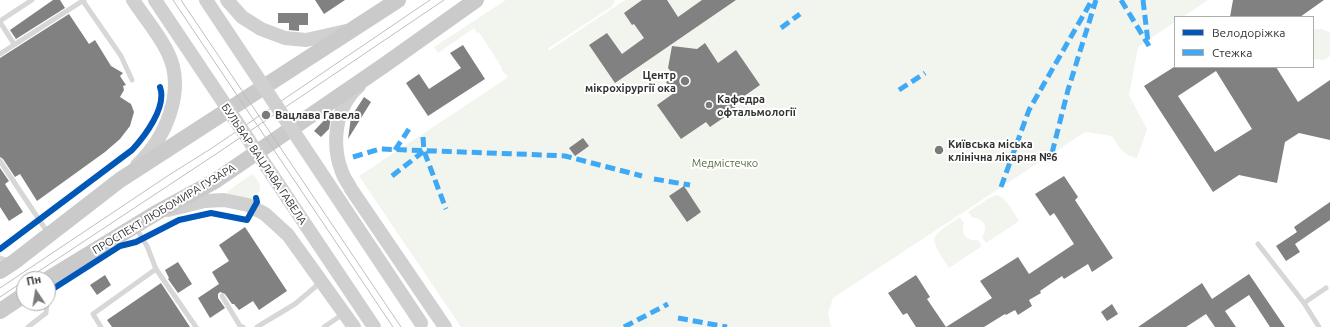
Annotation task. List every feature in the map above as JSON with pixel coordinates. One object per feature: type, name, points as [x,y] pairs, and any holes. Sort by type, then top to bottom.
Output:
[{"type":"main road","points":[[120,180],[147,155],[160,135],[168,119],[176,83],[173,66],[167,51],[133,0]]},
{"type":"main road","name":"БУЛЬВАР ВАЦЛАВА ГАВЕЛА","points":[[155,0],[374,327]]},
{"type":"main road","points":[[206,0],[423,325]]},
{"type":"main road","points":[[227,0],[242,17],[261,29],[285,38],[306,40],[354,29]]},
{"type":"main road","points":[[0,271],[7,260],[50,234],[120,180],[398,0]]},
{"type":"main road","name":"ПРОСПЕКТ ЛЮБОМИРА ГУЗАРА","points":[[56,274],[156,213],[216,181],[476,0]]},
{"type":"main road","points":[[383,66],[353,92],[346,102],[337,130],[336,144],[338,161],[342,174],[351,189],[445,327]]},
{"type":"main road","points":[[156,213],[205,201],[224,200],[252,207],[265,214],[288,235],[354,327]]},
{"type":"main road","points":[[0,311],[16,300]]},
{"type":"lane","points":[[14,44],[0,22],[32,0]]},
{"type":"lane","points":[[0,54],[84,0],[122,56],[132,80]]},
{"type":"lane","points":[[0,161],[36,217],[50,234]]},
{"type":"lane","points":[[135,226],[147,246],[156,269],[196,327]]},
{"type":"lane","points":[[1258,244],[1304,303],[1319,327]]},
{"type":"lane","points":[[101,327],[93,314],[156,269]]},
{"type":"lane","points":[[257,327],[295,304],[322,281]]},
{"type":"lane","points":[[1304,303],[1326,288]]},
{"type":"lane","points":[[222,296],[240,326],[243,327]]},
{"type":"lane","points":[[28,327],[46,313],[46,311]]},
{"type":"lane","points":[[324,327],[344,313]]},
{"type":"green space","name":"Медмістечко","points":[[506,0],[615,0],[611,7],[547,49],[550,50],[625,0],[1208,0],[1184,16],[1174,16],[1174,23],[1138,47],[1129,95],[1147,129],[1137,158],[1125,153],[1112,136],[1085,132],[833,298],[828,313],[831,327],[461,327],[359,176],[507,78],[479,32],[477,33],[474,28],[438,53],[434,47]]},
{"type":"green space","points":[[1322,29],[1330,33],[1330,56],[1324,60],[1314,59],[1314,30]]},
{"type":"green space","points":[[252,174],[258,181],[260,187],[260,190],[253,200],[227,194],[228,191]]},
{"type":"green space","points":[[996,195],[1000,196],[1007,202],[1019,221],[986,243],[982,237],[985,230],[983,222],[977,218],[973,218],[968,212]]},
{"type":"green space","points":[[960,217],[964,223],[963,230],[965,236],[970,240],[978,240],[982,246],[949,268],[937,249],[935,238],[937,234]]},
{"type":"building","points":[[53,0],[60,0],[65,8],[16,39],[10,30]]},
{"type":"building","points":[[315,0],[345,0],[324,14]]},
{"type":"building","points":[[642,0],[667,0],[678,17],[702,0],[736,0],[615,83],[589,45],[607,33],[622,54],[644,38],[634,24],[632,25],[624,13]]},
{"type":"building","points":[[1233,0],[1324,0],[1301,16],[1230,16]]},
{"type":"building","points":[[278,13],[308,13],[308,25],[299,25],[299,31],[289,30],[289,23],[278,23]]},
{"type":"building","points":[[69,14],[89,44],[95,40],[111,66],[123,73],[120,76],[126,85],[123,86],[124,90],[120,97],[131,104],[134,112],[130,126],[120,139],[105,152],[37,201],[20,174],[15,177],[0,157],[0,58]]},
{"type":"building","points":[[705,43],[718,63],[736,50],[760,85],[733,104],[736,109],[710,127],[706,122],[681,139],[657,105],[674,93],[666,82],[674,76],[668,68],[672,46],[697,49]]},
{"type":"building","points":[[463,45],[485,79],[428,116],[406,83],[419,74],[429,89],[461,68],[450,53]]},
{"type":"building","points":[[1174,67],[1277,68],[1298,102],[1330,80],[1330,140],[1299,133],[1285,142],[1277,183],[1239,175],[1213,192],[1144,86]],"holes":[[[1216,71],[1252,129],[1215,152],[1178,96]]]},
{"type":"building","points":[[364,97],[371,102],[348,139],[351,117]]},
{"type":"building","points":[[329,115],[331,117],[329,129],[321,137],[314,131]]},
{"type":"building","points":[[583,138],[589,146],[575,156],[569,148]]},
{"type":"building","points":[[0,168],[9,181],[5,184],[23,212],[9,221],[0,207]]},
{"type":"building","points":[[1064,176],[1078,197],[1075,200],[1113,258],[1092,272],[1088,264],[1064,279],[1062,276],[1040,291],[1041,293],[1029,300],[1032,306],[1018,315],[1015,310],[1006,315],[1005,314],[984,327],[946,327],[992,298],[980,281],[1018,257],[1029,274],[1074,244],[1054,213],[1050,216],[1035,194]]},
{"type":"building","points":[[684,186],[701,212],[687,222],[669,196]]},
{"type":"building","points":[[1330,202],[1330,220],[1295,244],[1300,252],[1286,261],[1276,246],[1297,232],[1294,227]]},
{"type":"building","points":[[245,227],[287,291],[259,310],[253,301],[239,310],[234,304],[232,304],[225,294],[220,292],[218,294],[218,298],[225,308],[210,318],[198,298],[219,284],[212,272],[229,261],[219,245]]},
{"type":"building","points":[[178,262],[192,284],[178,293],[168,279],[169,278],[165,270]]},
{"type":"building","points":[[1249,274],[1285,327],[1270,327],[1249,295],[1225,311],[1236,327],[1215,327],[1206,314],[1186,327],[1138,327],[1202,283],[1212,299]]},
{"type":"building","points":[[105,275],[111,285],[97,295],[90,285]]},
{"type":"building","points":[[916,275],[930,297],[927,299],[946,327],[916,327],[907,313],[903,315],[888,293]]},
{"type":"building","points":[[161,283],[190,327],[112,327],[107,320]]},
{"type":"building","points":[[1112,304],[1118,314],[1107,321],[1101,312]]},
{"type":"tram line","points":[[173,0],[393,327]]},
{"type":"tram line","points":[[181,0],[401,327]]},
{"type":"tram line","points":[[0,288],[212,148],[430,0]]},
{"type":"tram line","points":[[39,271],[444,0]]},
{"type":"tram line","points":[[0,297],[16,286]]},
{"type":"marked path","points":[[1001,187],[1029,110],[1092,0]]},
{"type":"marked path","points":[[1052,153],[1068,90],[1096,0]]},
{"type":"marked path","points":[[1121,0],[1149,46]]},
{"type":"marked path","points":[[1143,0],[1148,42]]},
{"type":"marked path","points":[[781,28],[800,14]]},
{"type":"marked path","points":[[899,90],[925,73]]},
{"type":"marked path","points":[[395,150],[409,129]]},
{"type":"marked path","points":[[423,137],[424,151],[446,209]]},
{"type":"marked path","points":[[353,157],[380,149],[565,156],[642,176]]},
{"type":"marked path","points":[[392,176],[424,151]]},
{"type":"marked path","points":[[654,179],[690,185]]},
{"type":"marked path","points":[[624,327],[668,304]]},
{"type":"marked path","points":[[678,318],[727,327]]},
{"type":"cycle path","points":[[0,249],[132,150],[154,121],[160,103],[160,87]]},
{"type":"cycle path","points":[[56,287],[120,246],[136,242],[179,220],[211,213],[247,220],[257,202],[256,198]]},
{"type":"place","name":"Центр мікрохірургії ока","points":[[685,81]]},
{"type":"place","name":"Кафедра офтальмології","points":[[709,105]]},
{"type":"place","name":"Вацлава Гавела","points":[[266,115]]},
{"type":"place","name":"Київська міська клінічна лікарня №6","points":[[939,150]]}]
